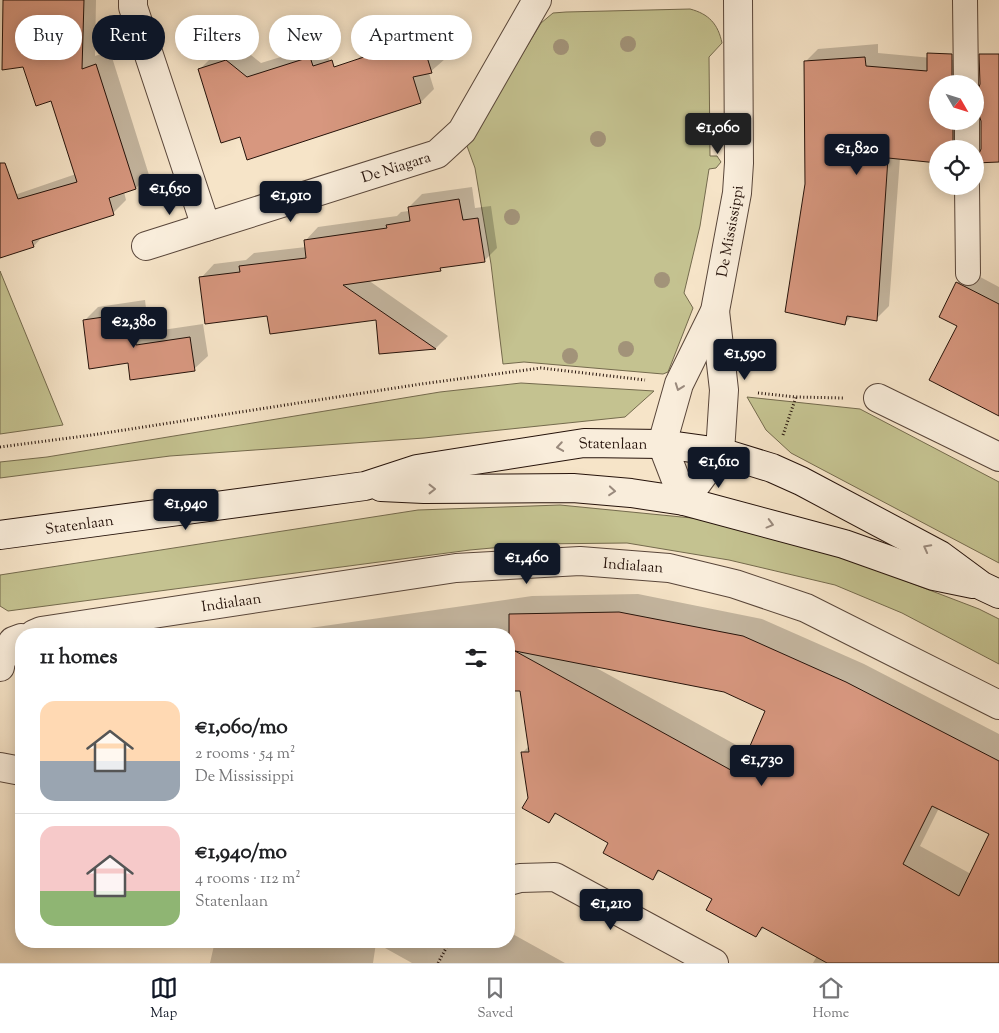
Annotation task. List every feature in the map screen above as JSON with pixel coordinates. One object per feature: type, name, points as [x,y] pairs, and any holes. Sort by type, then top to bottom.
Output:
[{"type":"street","points":[[133,0],[133,7],[206,228]]},
{"type":"street","name":"De Niagara","points":[[146,246],[437,154],[462,131],[537,0]]},
{"type":"street","name":"De Mississippi","points":[[662,444],[679,384],[715,312],[738,183],[738,0]]},
{"type":"street","name":"De Mississippi","points":[[715,312],[724,390],[720,452]]},
{"type":"street","points":[[878,398],[999,457]]},
{"type":"street","name":"Statenlaan","points":[[366,486],[417,469],[584,443],[662,444],[720,452],[772,468],[801,481],[940,555],[990,590]]},
{"type":"street","points":[[662,444],[684,501]]},
{"type":"street","points":[[684,501],[720,452]]},
{"type":"street","name":"Statenlaan","points":[[0,535],[366,486],[424,489],[573,488],[631,493],[684,501],[844,544],[934,576],[990,590]]},
{"type":"street","name":"Indialaan","points":[[61,628],[456,568],[580,561],[669,568],[735,584],[806,608],[999,705]]},
{"type":"street","points":[[0,667],[1,661],[15,640]]},
{"type":"street","points":[[0,767],[15,770]]},
{"type":"street","points":[[515,879],[555,877],[714,963]]},
{"type":"lane","points":[[965,0],[966,75]]},
{"type":"lane","points":[[967,195],[968,273]]},
{"type":"path","points":[[0,447],[92,435],[421,384],[541,368],[679,384]]},
{"type":"path","points":[[724,390],[796,397],[878,398]]},
{"type":"path","points":[[438,963],[446,948]]},
{"type":"shaded area","points":[[690,9],[697,11],[712,21],[718,30],[722,43],[709,57],[710,156],[717,156],[721,162],[716,168],[709,169],[700,226],[684,293],[693,308],[668,372],[663,374],[524,362],[503,364],[491,264],[475,168],[467,146],[541,23],[553,13]]},
{"type":"shaded area","points":[[0,271],[63,425],[0,434]]},
{"type":"shaded area","points":[[521,383],[654,391],[625,417],[424,438],[170,456],[0,478],[0,462],[47,457],[440,392]]},
{"type":"shaded area","points":[[747,397],[860,409],[999,482],[999,563],[791,453],[766,430]]},
{"type":"shaded area","points":[[560,505],[702,519],[827,551],[979,609],[999,619],[999,664],[902,613],[835,585],[729,560],[627,543],[536,544],[470,550],[8,611],[0,606],[0,575],[418,510]]},
{"type":"building","points":[[3,0],[84,0],[82,69],[96,64],[136,189],[109,198],[114,215],[32,241],[34,247],[0,258],[0,163],[5,163],[18,199],[77,182],[51,101],[36,106],[23,67],[2,70]]},
{"type":"building","points":[[927,53],[952,54],[952,75],[929,75],[929,130],[953,130],[953,140],[929,140],[929,162],[888,158],[877,321],[847,316],[845,325],[785,312],[805,184],[804,61],[865,57],[866,66],[927,71]]},
{"type":"building","points":[[979,54],[999,54],[999,162],[984,163],[984,140],[981,140],[981,130],[984,130],[984,75],[980,75]]},
{"type":"building","points":[[226,60],[247,77],[301,60],[311,60],[313,66],[332,60],[334,67],[355,60],[428,60],[432,73],[413,77],[421,103],[247,160],[240,137],[221,143],[198,69]]},
{"type":"building","points":[[459,199],[463,220],[478,218],[485,262],[440,268],[441,271],[343,285],[436,349],[379,354],[376,320],[270,334],[267,316],[205,324],[199,277],[240,272],[239,266],[306,258],[304,240],[387,228],[386,225],[410,221],[408,207]]},
{"type":"building","points":[[956,282],[999,304],[999,416],[929,380],[957,326],[939,317]]},
{"type":"building","points":[[131,313],[136,345],[190,337],[195,371],[130,380],[128,363],[89,369],[83,320]]},
{"type":"building","points":[[619,612],[743,636],[846,682],[999,761],[999,963],[827,963],[762,927],[756,937],[706,910],[712,899],[658,870],[653,880],[603,853],[608,843],[555,813],[549,823],[522,808],[528,798],[521,752],[529,752],[520,691],[515,691],[515,651],[515,628],[509,628],[509,614]],"holes":[[[515,651],[724,692],[765,711],[738,774]],[[932,806],[989,834],[959,896],[903,864]]]}]
